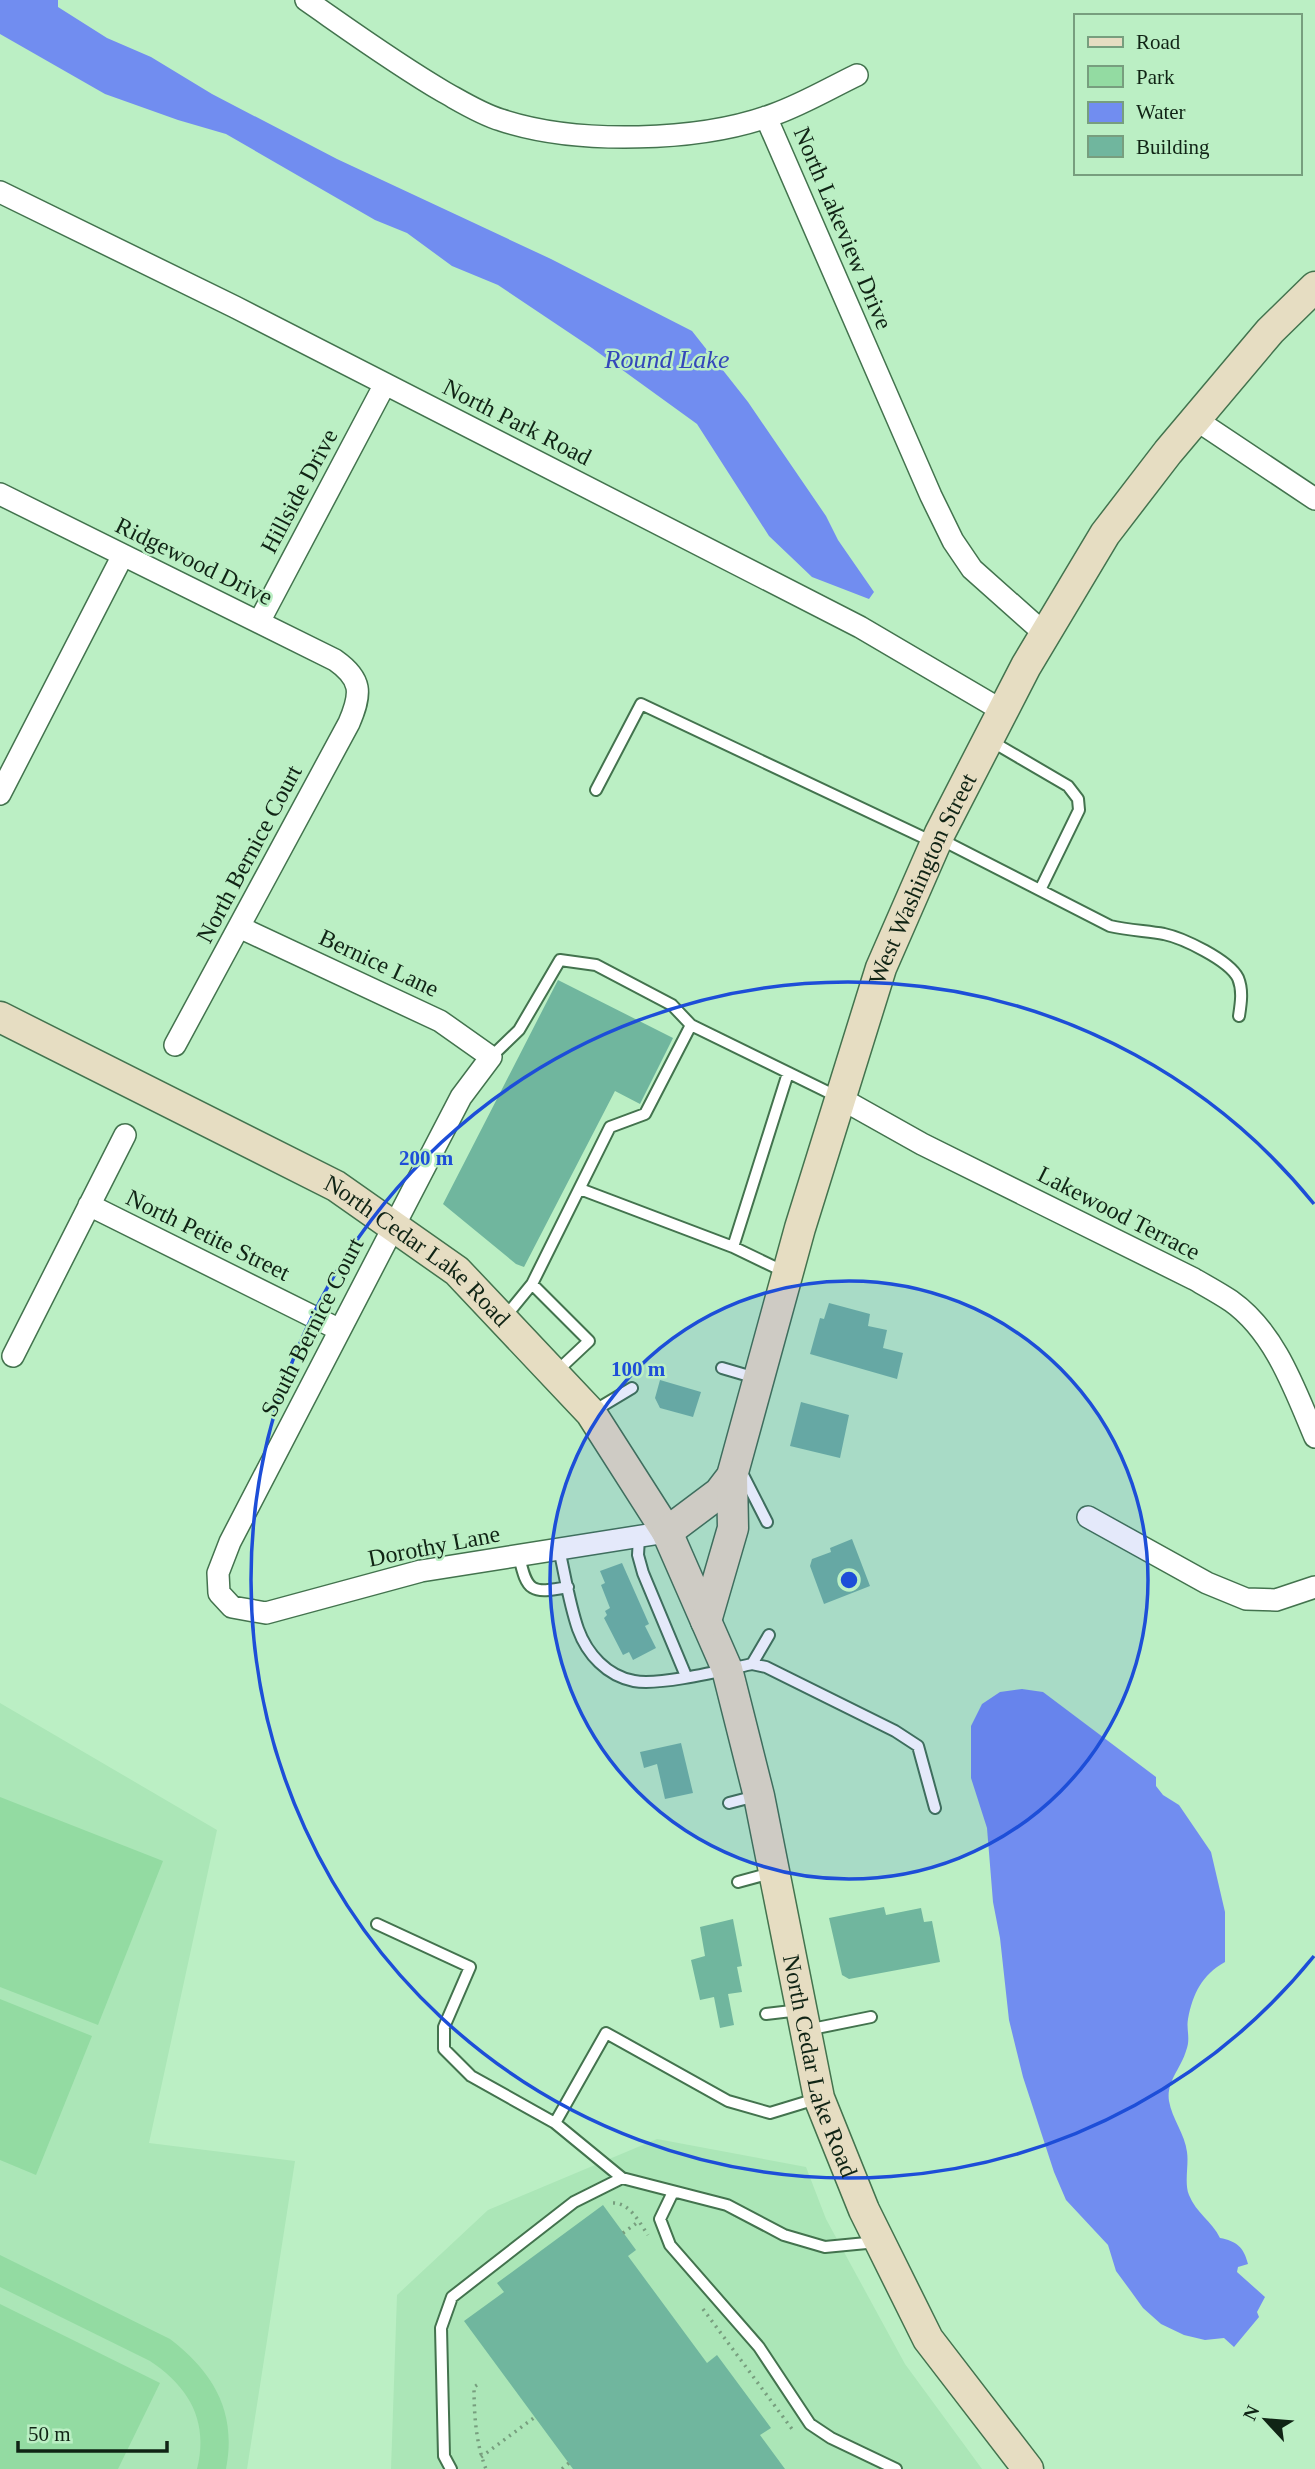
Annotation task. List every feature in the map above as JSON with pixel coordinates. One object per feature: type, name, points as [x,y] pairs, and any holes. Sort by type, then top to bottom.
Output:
[{"type":"main road","name":"West Washington Street","points":[[653,1535],[719,1493],[734,1469],[788,1273],[881,968],[937,841],[988,739],[1045,634],[1105,534],[1195,419],[1270,331],[1315,287]]},
{"type":"main road","name":"North Cedar Lake Road","points":[[0,1017],[336,1186],[457,1271],[591,1413],[653,1535],[706,1621],[740,1667],[759,1796],[819,2098],[880,2241],[928,2339],[1028,2469]]},
{"type":"main road","points":[[706,1621],[733,1528],[734,1469]]},
{"type":"street","name":"North Lakeview Drive","points":[[306,0],[405,70],[469,106],[502,120],[554,132],[635,138],[714,131],[766,117],[953,541],[972,569],[1045,634]]},
{"type":"street","points":[[766,117],[857,75]]},
{"type":"street","name":"North Park Road","points":[[0,192],[235,307],[860,627],[1003,711]]},
{"type":"street","name":"Hillside Drive","points":[[259,622],[385,384]]},
{"type":"street","points":[[1195,419],[1313,501]]},
{"type":"street","name":"Ridgewood Drive","points":[[0,494],[334,660],[349,670],[357,684]]},
{"type":"street","points":[[0,794],[123,555]]},
{"type":"street","name":"North Bernice Court","points":[[175,1045],[349,723],[358,702],[357,684]]},
{"type":"street","name":"Bernice Lane","points":[[239,927],[440,1021],[491,1056]]},
{"type":"street","name":"South Bernice Court","points":[[219,1593],[218,1573],[230,1542],[461,1097],[491,1056]]},
{"type":"street","name":"Lakewood Terrace","points":[[840,1098],[922,1144],[1194,1279],[1233,1302],[1264,1334],[1291,1380],[1315,1437]]},
{"type":"street","points":[[13,1356],[125,1135]]},
{"type":"street","name":"North Petite Street","points":[[89,1205],[340,1330]]},
{"type":"street","points":[[1088,1517],[1207,1583],[1246,1599],[1276,1600],[1315,1587]]},
{"type":"street","name":"Dorothy Lane","points":[[219,1593],[232,1607],[266,1613],[421,1572],[653,1535]]},
{"type":"lane","points":[[597,790],[641,704],[937,841],[1110,926],[1165,934],[1185,941],[1234,971],[1242,993],[1239,1016]]},
{"type":"lane","points":[[988,739],[1068,786],[1077,799],[1079,810],[1040,890]]},
{"type":"lane","points":[[491,1056],[519,1030],[560,960],[596,965],[672,1005],[691,1025],[840,1098]]},
{"type":"lane","points":[[503,1320],[532,1284],[610,1128],[645,1114],[691,1025]]},
{"type":"lane","points":[[733,1247],[788,1073]]},
{"type":"lane","points":[[580,1189],[733,1247],[788,1273]]},
{"type":"lane","points":[[532,1284],[589,1341],[554,1374]]},
{"type":"lane","points":[[722,1368],[758,1379]]},
{"type":"lane","points":[[591,1413],[632,1388]]},
{"type":"lane","points":[[734,1469],[767,1522]]},
{"type":"lane","points":[[653,1535],[638,1555],[685,1676]]},
{"type":"lane","points":[[559,1549],[578,1629],[590,1654],[611,1674],[636,1682],[740,1667],[766,1667],[800,1682],[918,1745],[935,1808]]},
{"type":"lane","points":[[519,1556],[525,1580],[530,1587],[547,1591],[568,1587]]},
{"type":"lane","points":[[740,1667],[769,1635]]},
{"type":"lane","points":[[729,1802],[759,1796]]},
{"type":"lane","points":[[738,1882],[774,1873]]},
{"type":"lane","points":[[377,1924],[470,1967],[444,2027],[444,2049],[471,2076],[555,2123],[622,2178],[727,2205],[784,2235],[825,2247],[880,2241]]},
{"type":"lane","points":[[766,2014],[805,2019],[871,2017]]},
{"type":"lane","points":[[555,2123],[606,2033],[728,2101],[770,2113],[819,2098]]},
{"type":"lane","points":[[451,2469],[444,2456],[441,2328],[452,2297],[574,2202],[622,2178]]},
{"type":"lane","points":[[673,2192],[660,2219],[670,2245],[758,2347],[810,2424],[831,2438],[896,2469]]},
{"type":"path","points":[[613,2203],[623,2204],[652,2240]]},
{"type":"path","points":[[623,2233],[638,2222]]},
{"type":"path","points":[[702,2308],[767,2396],[800,2435]]},
{"type":"path","points":[[477,2385],[474,2387],[474,2414],[481,2457],[486,2469]]},
{"type":"path","points":[[481,2457],[535,2417]]},
{"type":"path","points":[[562,2469],[569,2463]]},
{"type":"shaded area","points":[[0,1703],[217,1830],[149,2143],[295,2161],[247,2469],[0,2469]]},
{"type":"shaded area","points":[[657,2139],[806,2167],[826,2219],[905,2364],[982,2469],[391,2469],[397,2295],[488,2210]]},
{"type":"green space","points":[[0,1797],[163,1861],[98,2025],[0,1987]]},
{"type":"green space","points":[[0,1999],[92,2036],[36,2175],[0,2160]]},
{"type":"green space","points":[[0,2255],[170,2339],[185,2352],[210,2380],[225,2412],[229,2448],[226,2469],[197,2469],[200,2452],[198,2421],[185,2394],[164,2371],[150,2361],[0,2287]]},
{"type":"green space","points":[[0,2304],[160,2383],[118,2469],[0,2469]]},
{"type":"water","name":"Round Lake","points":[[0,0],[58,0],[58,7],[107,38],[151,57],[212,94],[337,159],[551,259],[692,331],[748,402],[874,592],[869,599],[812,577],[769,536],[697,424],[592,348],[498,285],[452,266],[407,233],[375,220],[226,134],[105,94],[0,34]]},
{"type":"water","points":[[1022,1689],[1043,1692],[1156,1777],[1156,1786],[1163,1795],[1179,1805],[1211,1852],[1225,1912],[1225,1962],[1210,1973],[1196,1993],[1188,2019],[1187,2046],[1172,2081],[1169,2101],[1186,2145],[1189,2195],[1220,2238],[1235,2243],[1242,2249],[1248,2264],[1238,2267],[1237,2272],[1265,2297],[1257,2312],[1259,2317],[1234,2347],[1224,2338],[1205,2340],[1184,2335],[1161,2324],[1143,2308],[1116,2271],[1108,2245],[1066,2200],[1023,2077],[1009,2020],[993,1902],[987,1828],[971,1778],[971,1726],[982,1704],[1000,1692]]},
{"type":"building","points":[[558,980],[673,1038],[640,1104],[615,1091],[524,1267],[516,1264],[443,1204]]},
{"type":"building","points":[[829,1303],[870,1314],[868,1326],[887,1330],[883,1348],[903,1353],[897,1379],[810,1354],[820,1318],[824,1319]]},
{"type":"building","points":[[660,1380],[701,1392],[693,1417],[660,1408],[655,1398]]},
{"type":"building","points":[[801,1402],[849,1415],[840,1458],[790,1446]]},
{"type":"building","points":[[852,1539],[870,1586],[824,1604],[810,1566],[812,1559],[831,1552],[830,1548]]},
{"type":"building","points":[[622,1563],[649,1624],[645,1626],[656,1648],[633,1660],[629,1652],[623,1655],[604,1618],[607,1615],[605,1611],[610,1608],[601,1585],[605,1583],[600,1571]]},
{"type":"building","points":[[681,1743],[693,1793],[665,1799],[657,1764],[644,1768],[640,1752]]},
{"type":"building","points":[[884,1907],[886,1915],[921,1908],[924,1922],[932,1921],[940,1962],[849,1979],[842,1975],[829,1918]]},
{"type":"building","points":[[733,1919],[742,1966],[737,1967],[742,1992],[728,1994],[734,2025],[720,2028],[714,1997],[700,2000],[691,1960],[705,1956],[700,1927]]},
{"type":"building","points":[[603,2205],[636,2250],[628,2256],[707,2363],[717,2355],[771,2428],[760,2435],[785,2469],[573,2469],[464,2321],[504,2292],[497,2283]]}]
